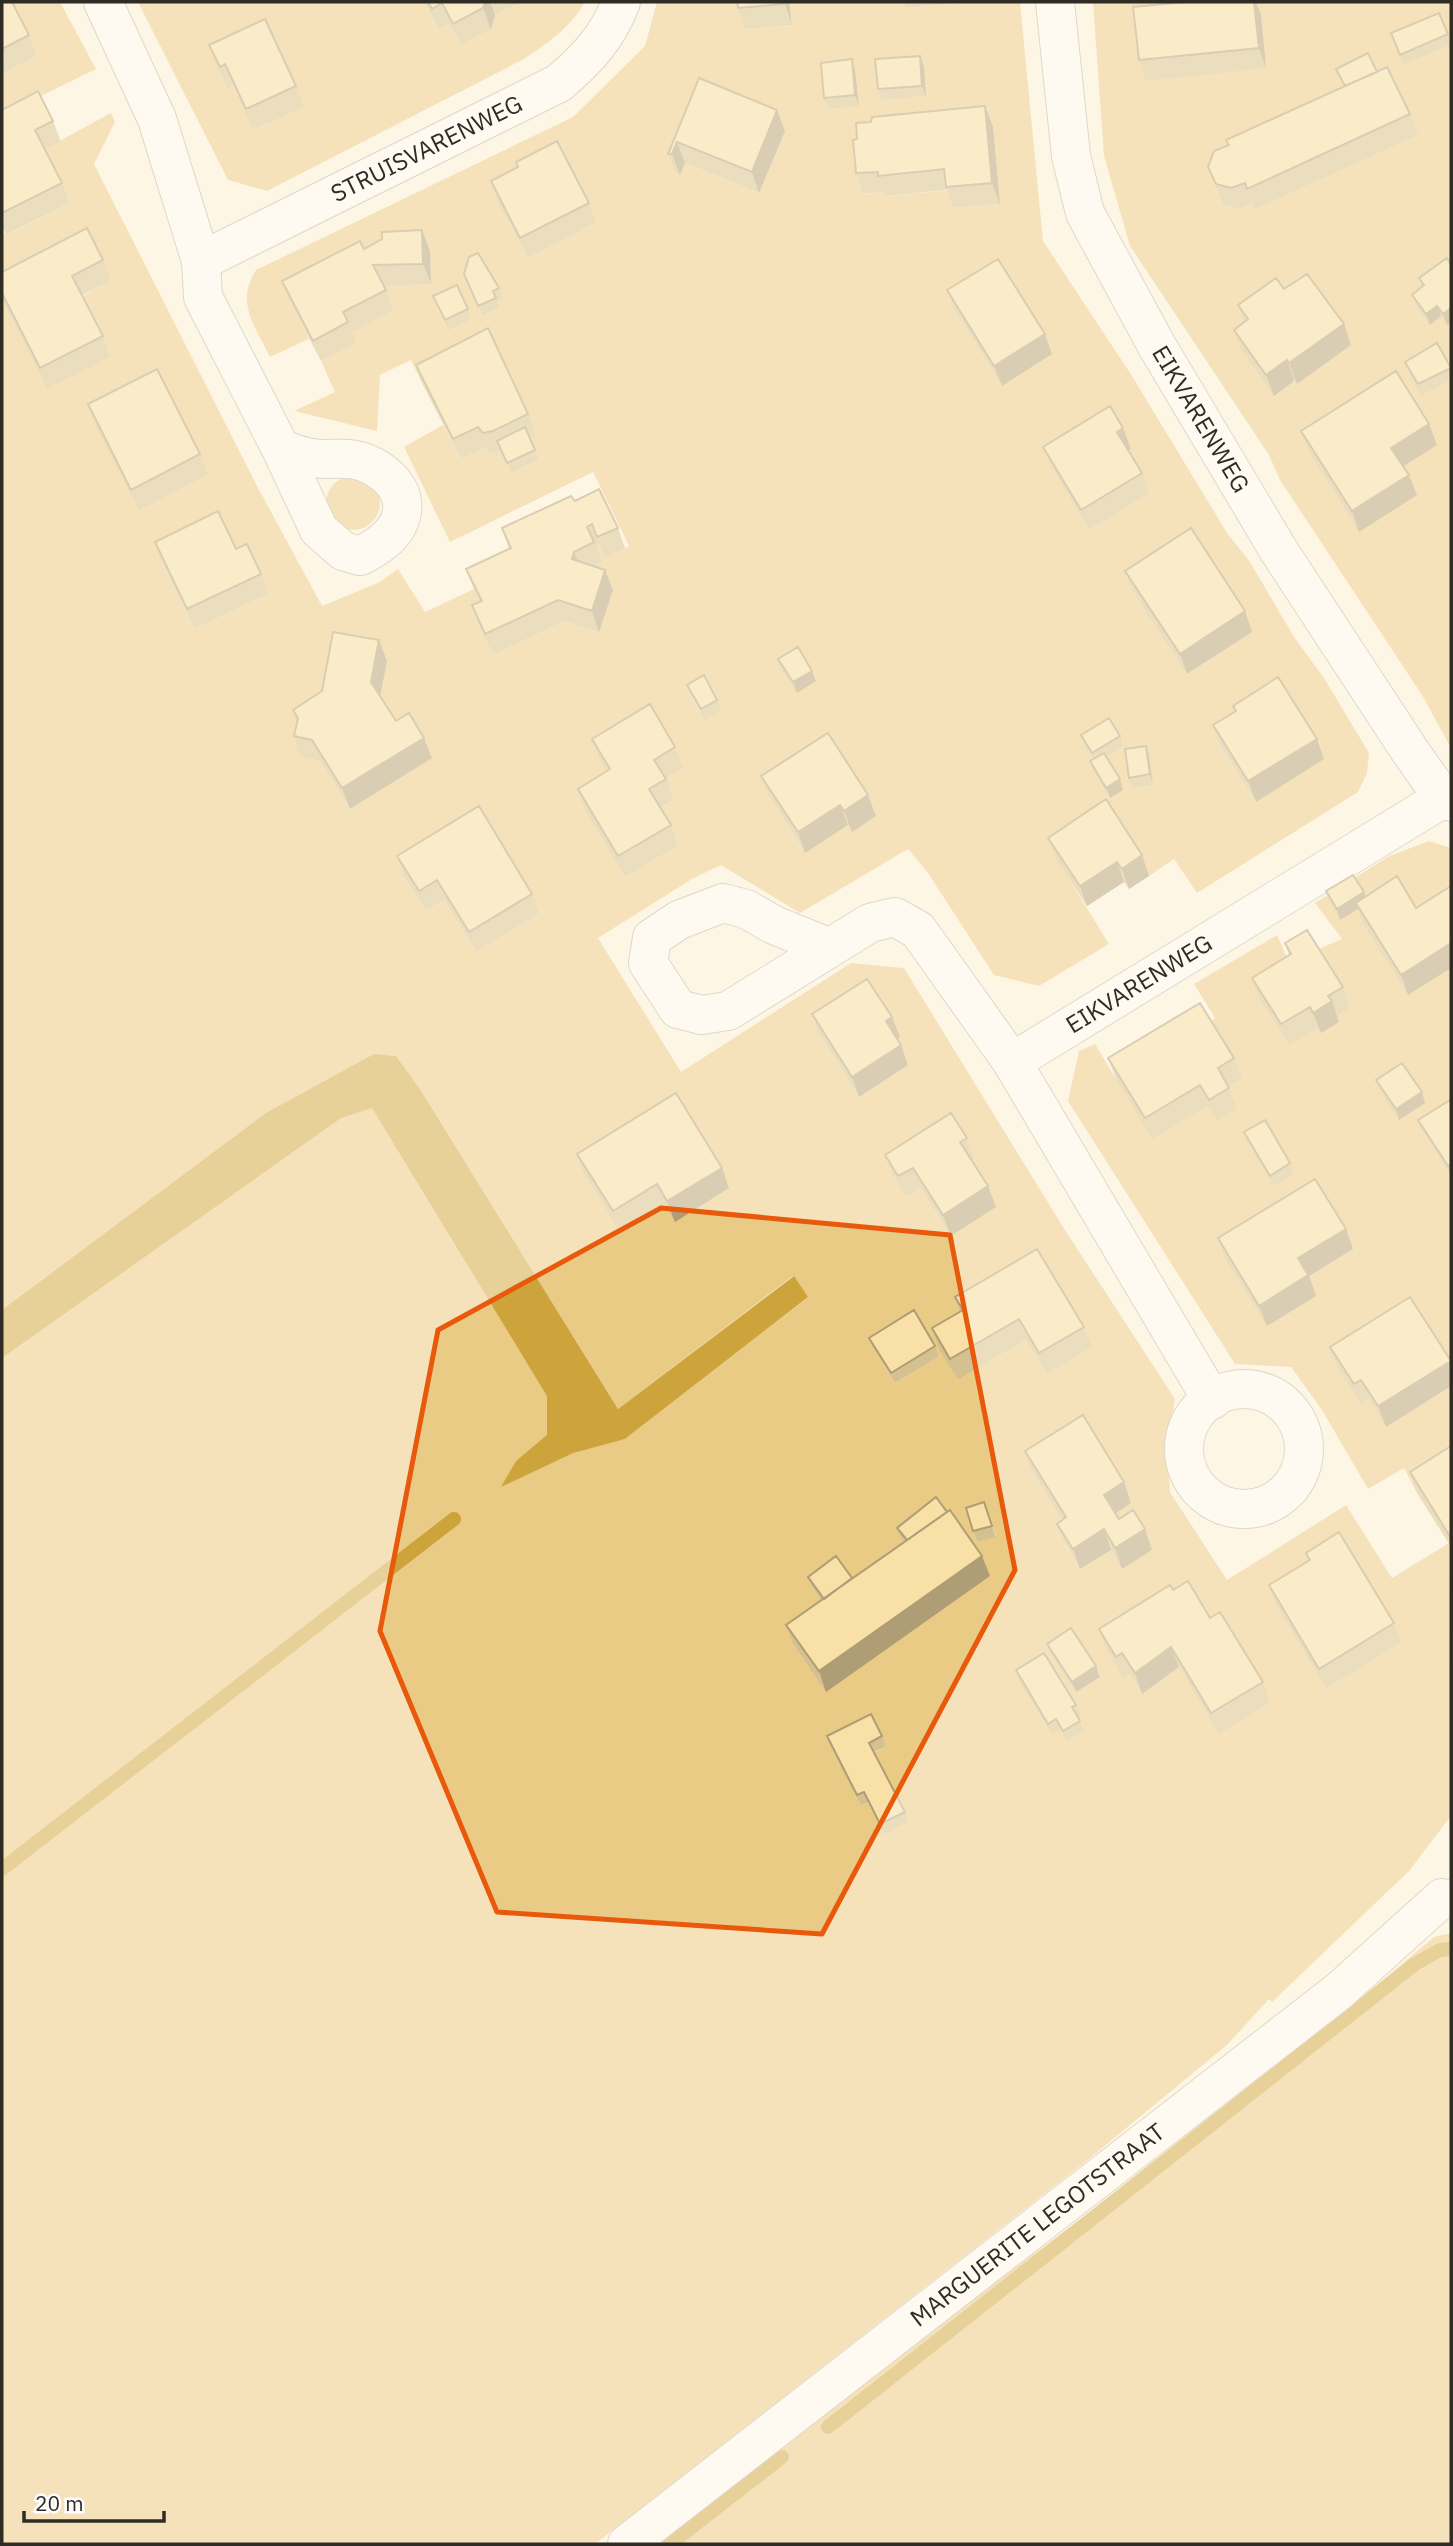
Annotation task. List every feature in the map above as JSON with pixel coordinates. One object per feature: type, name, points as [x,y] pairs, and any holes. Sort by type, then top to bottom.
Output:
[{"type":"street","points":[[103,2],[157,119],[201,261],[203,297],[281,449]]},
{"type":"street","name":"STRUISVARENWEG","points":[[201,261],[559,83],[588,58],[608,33],[621,2]]},
{"type":"street","name":"EIKVARENWEG","points":[[1013,1062],[1448,799],[1408,748],[1279,551],[1157,346],[1085,213],[1071,156],[1055,2]]},
{"type":"street","points":[[828,947],[870,923],[895,917],[918,930],[1013,1062],[1212,1400]]},
{"type":"street","name":"MARGUERITE LEGOTSTRAAT","points":[[627,2544],[1339,1991],[1442,1898]]},
{"type":"highlighted area","points":[[661,1208],[950,1235],[1015,1570],[822,1934],[497,1912],[380,1631],[438,1330]]},
{"type":"shaded area","points":[[9,2],[60,2],[96,69],[37,98],[2,134],[2,74],[37,56]]},
{"type":"shaded area","points":[[138,2],[424,2],[439,29],[449,24],[461,45],[490,29],[495,15],[522,2],[585,2],[566,27],[524,59],[267,191],[228,180]],"holes":[[[217,65],[303,106],[254,130],[233,85],[227,87]]]},
{"type":"shaded area","points":[[657,2],[755,2],[743,6],[746,29],[792,25],[790,3],[906,2],[907,8],[971,2],[1020,2],[1043,241],[1132,376],[1227,533],[1250,562],[1294,637],[1324,678],[1369,753],[1367,773],[1358,792],[1197,893],[1174,859],[1149,876],[1113,820],[1056,858],[1109,944],[1039,986],[994,975],[928,873],[908,849],[800,913],[721,865],[692,879],[598,938],[681,1072],[851,963],[904,968],[1063,1227],[1175,1399],[1167,1456],[1170,1492],[1227,1580],[1346,1505],[1392,1578],[1449,1543],[1451,1816],[1409,1871],[1272,2002],[1269,1999],[1227,2045],[1090,2158],[595,2544],[2,2544],[2,299],[47,388],[110,357],[80,297],[110,281],[94,249],[2,296],[2,232],[7,235],[70,203],[43,150],[111,113],[115,122],[94,164],[257,486],[322,606],[380,582],[398,569],[425,612],[474,589],[490,621],[479,626],[493,655],[565,621],[599,631],[613,590],[579,579],[582,572],[601,562],[595,547],[599,545],[605,557],[629,546],[593,472],[450,542],[404,447],[443,425],[461,459],[486,448],[490,453],[500,452],[511,473],[539,460],[528,438],[536,434],[496,349],[423,385],[411,360],[380,375],[377,431],[294,411],[335,392],[321,361],[355,343],[351,332],[393,311],[381,286],[431,284],[430,251],[390,252],[389,260],[371,269],[367,262],[290,302],[309,339],[270,357],[249,314],[247,293],[256,270],[573,117],[645,46]],"holes":[[[924,67],[926,96],[881,99],[879,70]],[[855,70],[859,105],[828,109],[825,73]],[[707,99],[784,131],[759,193],[685,163],[680,175],[676,174]],[[993,127],[1000,204],[953,208],[952,190],[886,196],[885,192],[864,194],[860,161],[865,160],[863,143],[879,142],[880,138]],[[564,162],[596,223],[528,258],[499,202],[525,188],[524,183]],[[482,263],[503,298],[496,301],[500,308],[482,316],[468,285],[472,268]],[[1005,280],[1052,354],[1002,386],[955,311]],[[461,296],[471,320],[448,331],[437,307]],[[164,390],[208,475],[139,511],[96,425]],[[1117,427],[1131,448],[1125,452],[1149,494],[1089,530],[1051,467]],[[226,532],[244,569],[255,565],[268,594],[195,629],[162,562]],[[1198,549],[1252,631],[1188,674],[1133,592]],[[341,653],[386,661],[379,702],[403,742],[417,734],[431,758],[350,809],[320,761],[301,757],[305,738],[301,730],[330,712]],[[707,686],[721,710],[705,719],[691,696]],[[1285,698],[1324,759],[1256,802],[1220,746],[1243,731],[1241,726]],[[658,725],[682,768],[662,780],[674,800],[657,810],[678,846],[625,877],[586,810],[618,790],[600,760]],[[1112,729],[1123,747],[1096,763],[1086,745]],[[836,754],[876,816],[852,831],[848,825],[805,853],[769,797]],[[1149,756],[1153,785],[1133,788],[1129,759]],[[1108,763],[1123,789],[1110,798],[1094,772]],[[486,827],[539,914],[476,952],[444,900],[426,911],[404,877]],[[875,1000],[899,1037],[893,1042],[908,1065],[859,1097],[820,1035]],[[385,1055],[396,1056],[420,1089],[618,1409],[793,1276],[807,1298],[625,1439],[606,1443],[415,1167],[390,1123]],[[959,1134],[974,1158],[967,1163],[996,1207],[951,1236],[920,1188],[906,1197],[893,1176]],[[1044,1270],[1091,1347],[1047,1374],[1026,1340],[958,1380],[940,1349],[970,1331],[963,1317]],[[918,1321],[939,1357],[895,1383],[873,1348]],[[1090,1436],[1131,1503],[1112,1516],[1127,1540],[1141,1531],[1152,1550],[1123,1568],[1111,1550],[1080,1569],[1065,1545],[1073,1538],[1032,1472]],[[940,1508],[990,1576],[826,1691],[794,1646],[834,1618],[812,1587],[840,1567],[862,1597],[917,1559],[901,1538]],[[988,1513],[996,1536],[977,1542],[970,1519]],[[1346,1553],[1401,1643],[1326,1689],[1276,1606],[1318,1581],[1314,1573]],[[1195,1602],[1218,1639],[1228,1633],[1270,1702],[1219,1733],[1179,1667],[1142,1694],[1130,1674],[1123,1677],[1107,1650],[1178,1606],[1181,1611]],[[1075,1639],[1100,1676],[1076,1692],[1052,1654]],[[874,1725],[886,1747],[873,1753],[908,1822],[884,1835],[868,1802],[861,1806],[832,1747]]]},
{"type":"shaded area","points":[[1093,2],[1451,2],[1451,44],[1404,65],[1451,45],[1451,270],[1430,324],[1441,316],[1447,324],[1451,322],[1451,748],[1422,695],[1280,480],[1269,455],[1130,246],[1104,156]],"holes":[[[1417,135],[1239,209],[1223,205],[1216,188],[1221,172]],[[1256,339],[1297,384],[1242,350]]]},
{"type":"shaded area","points":[[353,476],[372,484],[380,503],[372,522],[353,530],[334,522],[326,503],[334,484]]},
{"type":"shaded area","points":[[1429,841],[1451,848],[1451,1112],[1422,1131],[1451,1176],[1451,1370],[1418,1318],[1361,1405],[1369,1400],[1451,1386],[1451,1472],[1417,1493],[1404,1468],[1368,1489],[1322,1410],[1291,1367],[1235,1364],[1068,1101],[1079,1051],[1095,1044],[1116,1079],[1225,1089],[1241,1079],[1208,1023],[1215,1018],[1194,984],[1277,935],[1321,1033],[1314,951],[1342,939],[1315,903],[1389,856]]},
{"type":"shaded area","points":[[374,1054],[396,1056],[420,1089],[618,1409],[794,1276],[808,1297],[625,1439],[573,1453],[501,1487],[516,1461],[547,1435],[547,1396],[372,1108],[341,1118],[2,1358],[2,1310],[266,1113]]},
{"type":"shaded area","points":[[1451,1933],[1451,2544],[656,2544],[973,2299],[1232,2107],[1434,1937]]},
{"type":"building","points":[[2,2],[12,2],[29,35],[2,49]]},
{"type":"building","points":[[428,2],[485,2],[483,8],[453,24],[442,3],[432,9]]},
{"type":"building","points":[[737,2],[784,2],[785,4],[738,8]]},
{"type":"building","points":[[1186,2],[1254,2],[1259,48],[1139,60],[1133,7]]},
{"type":"building","points":[[1439,13],[1448,34],[1400,55],[1391,33]]},
{"type":"building","points":[[265,19],[296,86],[246,109],[225,64],[220,67],[209,45]]},
{"type":"building","points":[[1368,53],[1377,72],[1345,86],[1336,69]]},
{"type":"building","points":[[920,56],[922,86],[878,89],[875,59]]},
{"type":"building","points":[[852,59],[855,95],[824,98],[821,63]]},
{"type":"building","points":[[1387,67],[1410,114],[1247,189],[1245,183],[1231,188],[1216,184],[1208,167],[1214,151],[1229,145],[1226,140]]},
{"type":"building","points":[[699,78],[777,110],[752,172],[677,142],[672,154],[668,154]]},
{"type":"building","points":[[38,91],[53,121],[35,130],[62,183],[2,213],[2,110]]},
{"type":"building","points":[[985,106],[992,183],[946,187],[944,169],[878,176],[878,172],[856,173],[853,140],[857,139],[856,123],[871,122],[872,117]]},
{"type":"building","points":[[557,141],[589,203],[520,238],[491,181],[518,167],[516,162]]},
{"type":"building","points":[[87,228],[103,260],[72,276],[103,336],[40,368],[2,293],[2,272]]},
{"type":"building","points":[[422,230],[423,264],[373,265],[386,290],[343,312],[348,322],[313,341],[282,281],[360,241],[364,249],[382,239],[382,232]]},
{"type":"building","points":[[478,253],[499,288],[493,291],[496,298],[478,306],[464,274],[469,257]]},
{"type":"building","points":[[1447,258],[1451,265],[1451,308],[1443,314],[1437,306],[1426,314],[1412,295],[1424,285],[1419,278]]},
{"type":"building","points":[[998,259],[1045,334],[994,366],[947,290]]},
{"type":"building","points":[[1307,274],[1344,324],[1289,363],[1287,360],[1266,375],[1234,330],[1248,319],[1238,305],[1276,278],[1284,289]]},
{"type":"building","points":[[457,285],[468,309],[445,320],[433,296]]},
{"type":"building","points":[[488,328],[528,414],[493,431],[483,433],[478,427],[453,439],[416,365]]},
{"type":"building","points":[[1437,343],[1451,368],[1418,384],[1405,362]]},
{"type":"building","points":[[157,369],[200,454],[131,490],[88,404]]},
{"type":"building","points":[[1396,371],[1429,424],[1391,448],[1409,475],[1352,511],[1301,431]]},
{"type":"building","points":[[1110,406],[1123,428],[1117,432],[1142,473],[1081,510],[1043,447]]},
{"type":"building","points":[[525,427],[535,450],[507,463],[497,441]]},
{"type":"building","points":[[599,489],[618,528],[597,537],[592,524],[587,527],[594,542],[574,552],[572,559],[605,570],[592,611],[558,600],[485,634],[472,605],[482,601],[466,569],[511,548],[502,528],[571,496],[575,501]]},
{"type":"building","points":[[218,511],[236,549],[247,544],[261,574],[187,609],[155,542]]},
{"type":"building","points":[[1191,528],[1245,611],[1180,654],[1125,571]]},
{"type":"building","points":[[333,632],[379,640],[371,682],[396,721],[409,713],[424,738],[342,788],[312,740],[294,736],[298,718],[293,710],[322,691]]},
{"type":"building","points":[[798,647],[812,671],[793,682],[778,659]]},
{"type":"building","points":[[704,675],[717,700],[701,709],[687,685]]},
{"type":"building","points":[[1278,677],[1317,739],[1248,781],[1213,725],[1236,711],[1233,706]]},
{"type":"building","points":[[650,704],[675,747],[654,760],[666,779],[649,789],[671,825],[618,856],[578,789],[610,769],[592,739]]},
{"type":"building","points":[[1109,718],[1120,736],[1092,753],[1081,735]]},
{"type":"building","points":[[828,733],[868,795],[844,811],[840,805],[798,832],[761,776]]},
{"type":"building","points":[[1146,746],[1150,774],[1129,778],[1125,749]]},
{"type":"building","points":[[1104,753],[1120,779],[1106,788],[1090,761]]},
{"type":"building","points":[[1106,799],[1142,855],[1122,869],[1117,862],[1080,886],[1048,838]]},
{"type":"building","points":[[479,806],[532,894],[469,932],[437,880],[419,891],[397,856]]},
{"type":"building","points":[[1353,875],[1364,892],[1337,909],[1326,891]]},
{"type":"building","points":[[1397,876],[1416,908],[1451,886],[1451,943],[1401,975],[1356,903]]},
{"type":"building","points":[[1307,930],[1343,987],[1328,996],[1332,1001],[1313,1013],[1310,1007],[1281,1024],[1252,978],[1291,954],[1285,943]]},
{"type":"building","points":[[867,979],[892,1017],[886,1021],[901,1045],[852,1077],[812,1014]]},
{"type":"building","points":[[1200,1003],[1234,1058],[1218,1068],[1229,1088],[1209,1100],[1200,1085],[1145,1118],[1108,1058]]},
{"type":"building","points":[[1402,1063],[1422,1092],[1396,1109],[1376,1080]]},
{"type":"building","points":[[676,1093],[722,1168],[667,1201],[657,1184],[613,1211],[577,1154]]},
{"type":"building","points":[[1450,1100],[1451,1164],[1448,1166],[1418,1120]]},
{"type":"building","points":[[951,1113],[967,1138],[960,1142],[988,1186],[943,1215],[913,1168],[898,1176],[885,1155]]},
{"type":"building","points":[[1265,1120],[1290,1163],[1270,1176],[1244,1132]]},
{"type":"building","points":[[1315,1179],[1346,1229],[1298,1258],[1308,1275],[1259,1306],[1218,1238]]},
{"type":"building","points":[[1037,1249],[1084,1327],[1039,1353],[1019,1319],[950,1359],[932,1328],[963,1310],[955,1297]]},
{"type":"building","points":[[1410,1297],[1451,1361],[1378,1406],[1361,1380],[1354,1384],[1330,1347]]},
{"type":"building","points":[[914,1310],[935,1346],[891,1373],[869,1338]]},
{"type":"building","points":[[1083,1415],[1124,1482],[1104,1495],[1119,1519],[1133,1510],[1145,1529],[1115,1548],[1104,1529],[1073,1549],[1057,1524],[1066,1517],[1025,1451]]},
{"type":"building","points":[[1451,1446],[1451,1538],[1410,1472]]},
{"type":"building","points":[[936,1497],[947,1512],[907,1540],[897,1528]]},
{"type":"building","points":[[984,1502],[992,1526],[973,1531],[966,1508]]},
{"type":"building","points":[[950,1510],[982,1556],[819,1671],[786,1625]]},
{"type":"building","points":[[1339,1532],[1394,1623],[1319,1669],[1269,1585],[1310,1560],[1306,1553]]},
{"type":"building","points":[[836,1556],[852,1578],[824,1599],[808,1577]]},
{"type":"building","points":[[1188,1581],[1210,1618],[1220,1612],[1263,1682],[1211,1713],[1171,1647],[1135,1673],[1122,1653],[1116,1657],[1099,1629],[1170,1585],[1173,1590]]},
{"type":"building","points":[[1071,1628],[1096,1666],[1072,1682],[1047,1644]]},
{"type":"building","points":[[1044,1653],[1076,1705],[1072,1707],[1080,1721],[1063,1731],[1056,1719],[1048,1724],[1016,1670]]},
{"type":"building","points":[[871,1714],[882,1736],[869,1743],[905,1812],[880,1824],[864,1792],[857,1795],[827,1736]]},
{"type":"waterway","points":[[2,1869],[454,1519]]},
{"type":"waterway","points":[[828,2427],[1415,1964],[1440,1950],[1451,1949]]},
{"type":"waterway","points":[[670,2544],[782,2457]]}]
